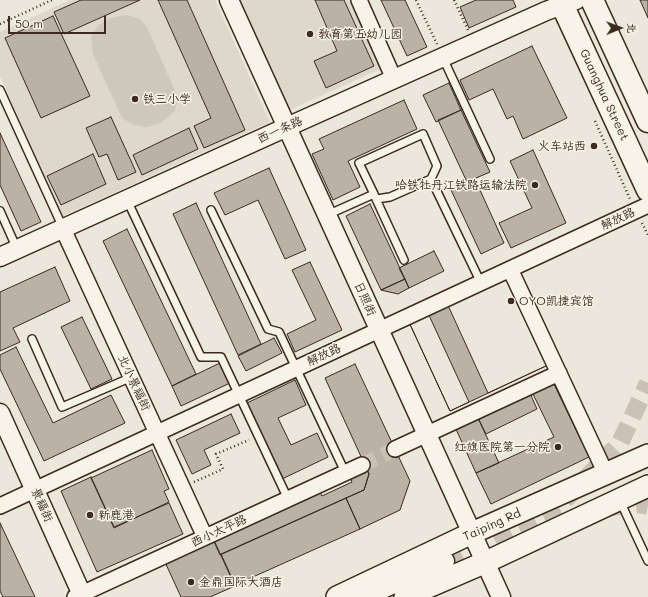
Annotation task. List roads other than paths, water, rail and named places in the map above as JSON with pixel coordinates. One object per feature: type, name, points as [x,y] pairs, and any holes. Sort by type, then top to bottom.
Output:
[{"type":"highway","points":[[592,0],[648,121]]},
{"type":"highway","name":"Guanghua Street","points":[[566,2],[648,190]]},
{"type":"main road","name":"Taiping Rd","points":[[337,597],[472,533],[648,455]]},
{"type":"main road","points":[[405,597],[486,562],[648,486]]},
{"type":"street","name":"日照街","points":[[229,0],[501,597]]},
{"type":"street","points":[[359,0],[394,79]]},
{"type":"street","name":"西一条路","points":[[0,257],[566,2]]},
{"type":"street","name":"解放路","points":[[0,506],[648,205]]},
{"type":"street","name":"北小景福街","points":[[63,229],[205,537]]},
{"type":"street","points":[[510,269],[606,474]]},
{"type":"street","points":[[395,449],[559,373]]},
{"type":"street","name":"景福街","points":[[0,413],[35,490],[80,596]]},
{"type":"street","name":"西小太平路","points":[[80,596],[362,465]]},
{"type":"street","points":[[365,597],[446,563],[379,597]]},
{"type":"lane","points":[[443,57],[490,159]]},
{"type":"lane","points":[[0,90],[63,229]]},
{"type":"lane","points":[[327,215],[375,196],[390,197],[431,179],[437,166],[423,134],[359,163],[375,196],[404,260]]},
{"type":"lane","points":[[431,179],[481,283]]},
{"type":"lane","points":[[127,200],[201,357],[221,357],[288,499]]},
{"type":"lane","points":[[211,210],[268,329],[279,332],[345,472]]},
{"type":"lane","points":[[0,211],[17,249]]},
{"type":"lane","points":[[32,339],[62,407],[132,377]]},
{"type":"lane","points":[[619,499],[648,561]]},
{"type":"tunnel","points":[[445,561],[559,506],[620,443],[648,383]]},
{"type":"tunnel","points":[[362,465],[395,449]]},
{"type":"tunnel","points":[[609,507],[639,504],[648,506]]},
{"type":"place","name":"教育第五幼儿园","points":[[310,34]]},
{"type":"place","name":"铁三小学","points":[[135,99]]},
{"type":"place","name":"火车站西","points":[[594,146]]},
{"type":"place","name":"哈铁牡丹江铁路运输法院","points":[[535,185]]},
{"type":"place","name":"OYO凯捷宾馆","points":[[511,301]]},
{"type":"place","name":"红旗医院第一分院","points":[[558,447]]},
{"type":"place","name":"新鹿港","points":[[90,515]]},
{"type":"place","name":"金鼎国际大酒店","points":[[191,582]]}]
